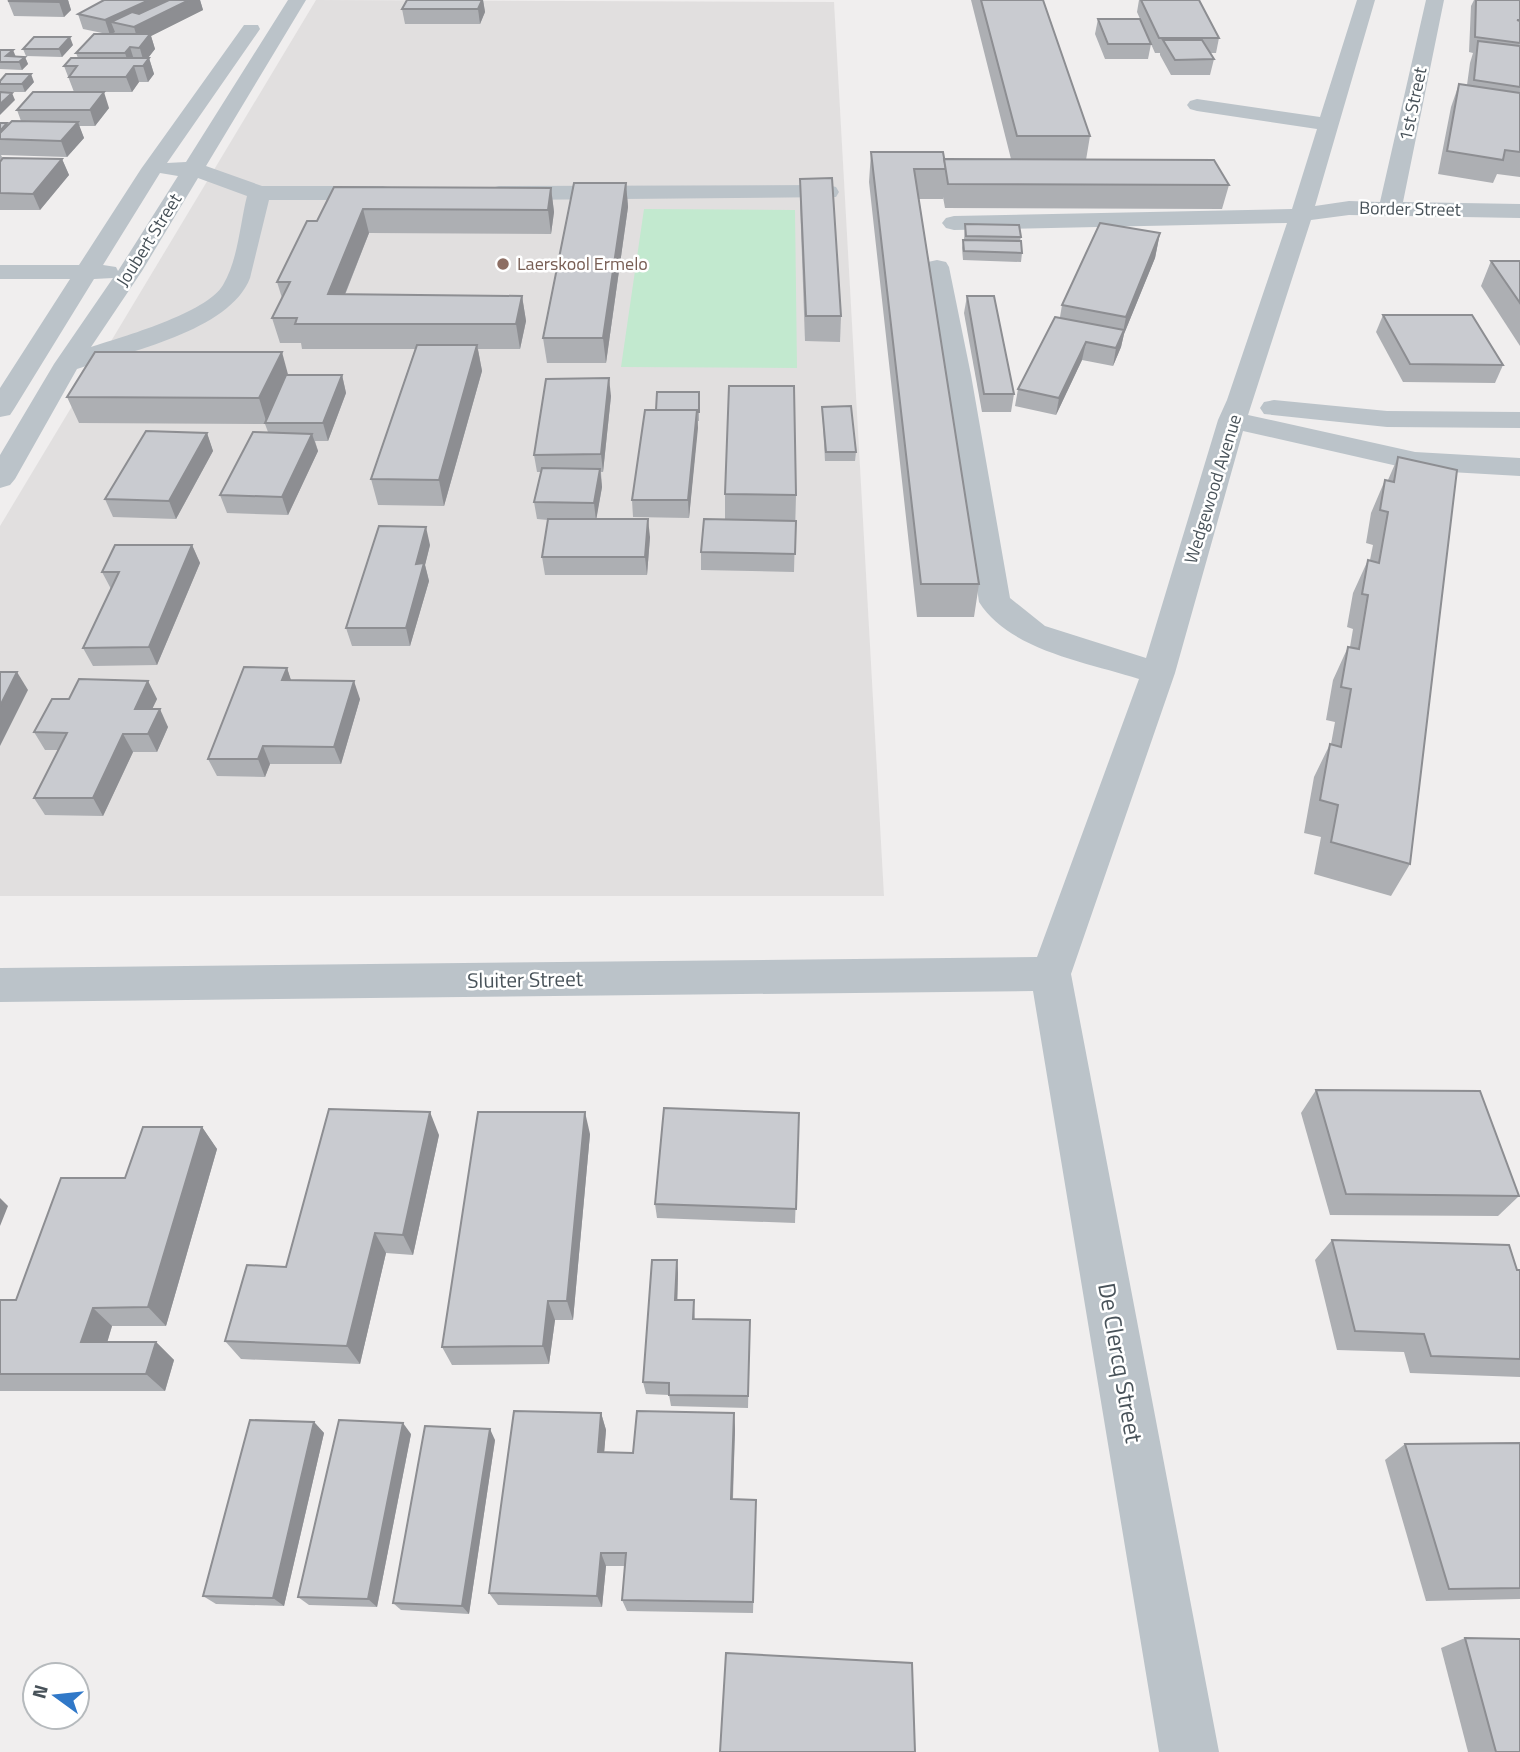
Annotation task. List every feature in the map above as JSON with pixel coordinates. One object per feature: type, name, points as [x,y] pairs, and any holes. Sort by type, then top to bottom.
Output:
[{"type":"street","name":"Joubert Street","points":[[0,479],[67,363],[130,271],[297,0]]},
{"type":"street","name":"Wedgewood Avenue","points":[[1051,974],[1158,673],[1236,410],[1301,215],[1366,0]]},
{"type":"street","name":"1st Street","points":[[1390,208],[1435,0]]},
{"type":"street","name":"Joubert Street","points":[[0,410],[152,169],[262,11]]},
{"type":"street","points":[[1197,105],[1327,124]]},
{"type":"street","points":[[152,169],[194,169],[259,193],[398,193]]},
{"type":"street","points":[[481,193],[828,192]]},
{"type":"street","points":[[67,363],[186,322],[229,296],[234,287],[259,193]]},
{"type":"street","name":"Border Street","points":[[954,223],[1301,215],[1349,208],[1520,211]]},
{"type":"street","points":[[937,267],[958,375],[995,602],[1033,634],[1158,673]]},
{"type":"street","points":[[0,272],[130,271]]},
{"type":"street","points":[[1236,410],[1273,408],[1355,417],[1520,420]]},
{"type":"street","points":[[1236,410],[1415,461],[1520,467]]},
{"type":"street","name":"Sluiter Street","points":[[0,985],[1051,974]]},
{"type":"street","name":"De Clercq Street","points":[[1051,974],[1189,1752]]},
{"type":"shaded area","name":"Laerskool Ermelo","points":[[316,0],[834,2],[884,896],[0,896],[0,526]]},
{"type":"green space","points":[[644,209],[795,210],[797,368],[621,367]]},
{"type":"building","points":[[10,0],[61,0],[8,1]]},
{"type":"building","points":[[104,0],[149,0],[105,20],[78,14]]},
{"type":"building","points":[[169,0],[189,0],[134,27],[111,22],[132,12],[139,14]]},
{"type":"building","points":[[407,0],[482,0],[478,9],[402,9]]},
{"type":"building","points":[[981,0],[1043,0],[1090,136],[1017,136]]},
{"type":"building","points":[[1141,0],[1199,0],[1219,38],[1159,38]]},
{"type":"building","points":[[1476,0],[1520,0],[1520,20],[1517,20],[1520,21],[1520,43],[1475,37]]},
{"type":"building","points":[[1098,19],[1140,19],[1151,44],[1108,44]]},
{"type":"building","points":[[94,34],[150,34],[139,48],[130,47],[125,53],[76,53]]},
{"type":"building","points":[[34,37],[70,37],[59,49],[23,49]]},
{"type":"building","points":[[1163,40],[1202,40],[1214,59],[1175,60]]},
{"type":"building","points":[[1478,41],[1520,46],[1520,87],[1474,80]]},
{"type":"building","points":[[0,50],[13,50],[6,56],[25,57],[19,62],[0,62]]},
{"type":"building","points":[[71,58],[149,58],[143,66],[134,66],[126,77],[69,77],[77,66],[64,66]]},
{"type":"building","points":[[6,74],[31,74],[22,84],[0,84]]},
{"type":"building","points":[[1459,84],[1520,93],[1520,152],[1505,150],[1503,160],[1447,151]]},
{"type":"building","points":[[0,92],[12,93],[0,104]]},
{"type":"building","points":[[33,92],[104,92],[90,110],[17,110]]},
{"type":"building","points":[[12,121],[78,122],[61,141],[0,139],[0,133]]},
{"type":"building","points":[[871,152],[943,152],[946,169],[914,169],[979,584],[921,584]]},
{"type":"building","points":[[3,158],[62,159],[33,194],[0,193],[0,162]]},
{"type":"building","points":[[944,159],[1214,160],[1229,185],[948,184]]},
{"type":"building","points":[[832,178],[841,316],[806,316],[800,179]]},
{"type":"building","points":[[574,183],[626,183],[603,338],[543,338]]},
{"type":"building","points":[[334,187],[551,188],[548,210],[363,209],[328,294],[522,296],[516,324],[295,324],[297,318],[272,318],[290,282],[277,282],[307,221],[317,221]]},
{"type":"building","points":[[1100,223],[1160,233],[1126,317],[1062,305]]},
{"type":"building","points":[[965,224],[1019,225],[1021,237],[966,236]]},
{"type":"building","points":[[963,240],[1021,241],[1022,253],[964,251]]},
{"type":"building","points":[[1491,261],[1520,261],[1520,303]]},
{"type":"building","points":[[967,296],[994,296],[1014,394],[984,394]]},
{"type":"building","points":[[1383,315],[1472,315],[1503,365],[1410,364]]},
{"type":"building","points":[[1055,317],[1124,330],[1116,348],[1086,342],[1059,398],[1018,389]]},
{"type":"building","points":[[417,345],[477,345],[439,480],[371,479]]},
{"type":"building","points":[[95,352],[282,352],[259,398],[67,397]]},
{"type":"building","points":[[286,375],[342,375],[323,423],[265,423]]},
{"type":"building","points":[[609,378],[601,454],[534,455],[546,379]]},
{"type":"building","points":[[729,386],[794,386],[796,495],[725,494]]},
{"type":"building","points":[[657,392],[699,392],[699,412],[656,410]]},
{"type":"building","points":[[851,406],[856,452],[826,452],[822,407]]},
{"type":"building","points":[[645,410],[697,410],[688,500],[632,500]]},
{"type":"building","points":[[146,431],[207,433],[169,501],[105,499]]},
{"type":"building","points":[[253,432],[312,434],[282,497],[220,495]]},
{"type":"building","points":[[1398,457],[1457,470],[1410,864],[1331,842],[1338,805],[1320,800],[1330,744],[1341,747],[1351,689],[1341,687],[1348,647],[1359,649],[1368,595],[1362,594],[1368,560],[1379,563],[1388,512],[1380,510],[1385,480],[1394,482]]},
{"type":"building","points":[[542,468],[600,469],[594,503],[534,502]]},
{"type":"building","points":[[548,519],[648,519],[645,557],[542,557]]},
{"type":"building","points":[[704,519],[796,521],[795,554],[701,552]]},
{"type":"building","points":[[379,526],[426,527],[416,564],[424,563],[406,628],[346,628]]},
{"type":"building","points":[[115,545],[192,545],[149,647],[83,648],[119,572],[102,572]]},
{"type":"building","points":[[244,667],[287,668],[282,680],[354,681],[334,747],[263,746],[258,759],[208,759]]},
{"type":"building","points":[[0,672],[17,672],[0,706]]},
{"type":"building","points":[[79,679],[148,681],[135,709],[160,709],[148,734],[123,734],[93,798],[34,798],[67,733],[34,732],[52,699],[69,699]]},
{"type":"building","points":[[1316,1090],[1480,1091],[1519,1196],[1346,1194]]},
{"type":"building","points":[[664,1108],[799,1113],[796,1209],[655,1204]]},
{"type":"building","points":[[329,1109],[430,1112],[403,1235],[375,1233],[347,1346],[225,1341],[247,1265],[286,1267]]},
{"type":"building","points":[[478,1112],[585,1112],[567,1301],[548,1301],[543,1346],[442,1347]]},
{"type":"building","points":[[143,1127],[202,1127],[148,1307],[93,1308],[81,1342],[156,1342],[146,1374],[0,1374],[0,1300],[16,1300],[61,1178],[125,1178]]},
{"type":"building","points":[[1332,1240],[1509,1245],[1517,1270],[1520,1270],[1520,1359],[1431,1356],[1424,1334],[1355,1331]]},
{"type":"building","points":[[652,1260],[677,1260],[675,1300],[694,1300],[693,1319],[750,1320],[748,1396],[669,1395],[669,1383],[643,1382]]},
{"type":"building","points":[[514,1411],[601,1413],[598,1452],[633,1453],[637,1411],[734,1413],[731,1499],[756,1500],[753,1602],[622,1600],[626,1553],[601,1553],[597,1596],[489,1593]]},
{"type":"building","points":[[250,1420],[314,1422],[273,1598],[203,1596]]},
{"type":"building","points":[[339,1420],[403,1423],[368,1599],[298,1597]]},
{"type":"building","points":[[425,1426],[490,1429],[462,1606],[393,1603]]},
{"type":"building","points":[[1520,1443],[1520,1588],[1449,1589],[1405,1444]]},
{"type":"building","points":[[1465,1638],[1520,1639],[1520,1752],[1496,1752]]},
{"type":"building","points":[[726,1653],[912,1663],[915,1752],[720,1752]]},
{"type":"place","name":"Laerskool Ermelo","points":[[503,264]]}]
